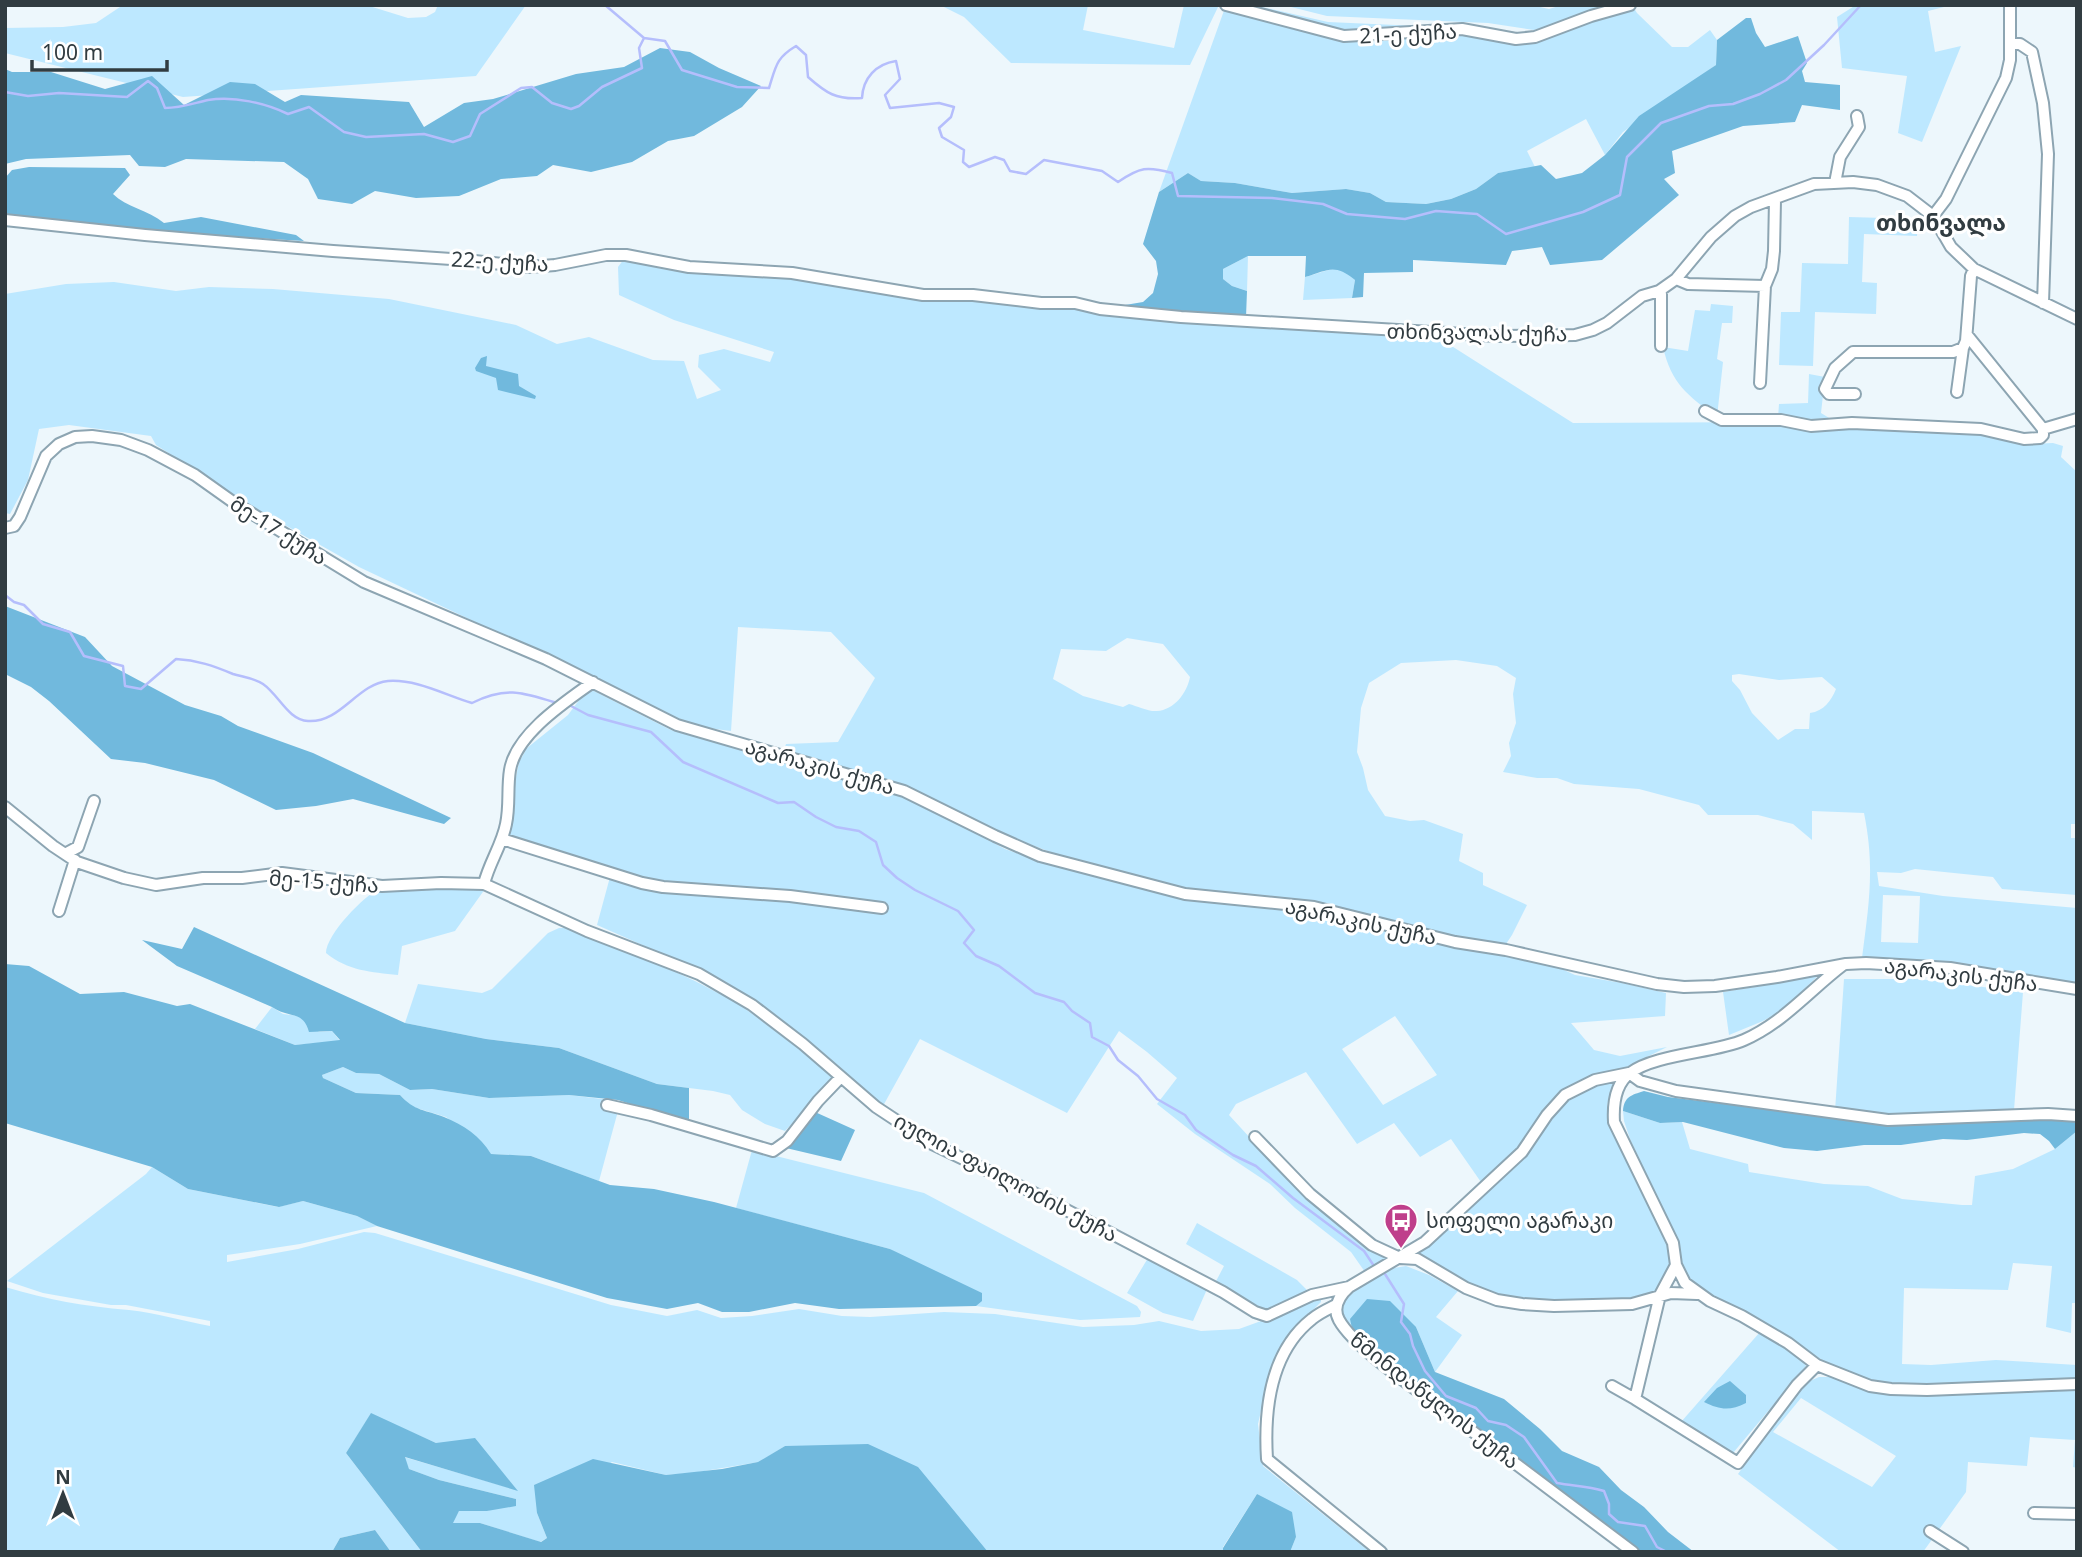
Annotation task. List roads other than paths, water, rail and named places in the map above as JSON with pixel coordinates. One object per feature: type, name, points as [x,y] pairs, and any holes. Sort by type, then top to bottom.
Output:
[{"type":"street","name":"21-ე ქუჩა","points":[[1226,5],[1344,36],[1462,29],[1516,39],[1535,37],[1630,5]]},
{"type":"street","points":[[1933,216],[1946,199],[2001,92],[2010,60],[2010,5]]},
{"type":"street","points":[[2011,44],[2020,44],[2032,52],[2046,127],[2049,178],[2043,236],[2043,303]]},
{"type":"street","points":[[1835,183],[1840,157],[1859,127],[1857,116]]},
{"type":"street","name":"თხინვალას ქუჩა","points":[[1075,303],[1100,309],[1181,317],[1497,336],[1576,335],[1606,323],[1642,296],[1659,291],[1676,279],[1711,237],[1728,221],[1751,207],[1814,184],[1835,183],[1877,185],[1907,196],[1933,216],[1951,247],[1974,269],[2077,319]]},
{"type":"street","points":[[1760,383],[1765,286],[1772,270],[1774,251],[1775,200]]},
{"type":"street","name":"22-ე ქუჩა","points":[[5,220],[145,235],[529,267],[606,255],[626,255],[689,267],[792,273],[923,295],[973,295],[1041,303],[1075,303]]},
{"type":"street","points":[[1957,392],[1967,335],[1971,276],[1974,269]]},
{"type":"street","points":[[1676,279],[1688,284],[1765,286]]},
{"type":"street","points":[[1659,291],[1661,346]]},
{"type":"street","points":[[1705,411],[1722,420],[1782,420],[1811,426],[1852,423],[1981,429],[2024,439],[2040,438],[2043,429],[1967,335]]},
{"type":"street","points":[[1855,394],[1829,394],[1825,388],[1835,368],[1853,352],[1952,352],[1963,348]]},
{"type":"street","points":[[2043,429],[2077,419]]},
{"type":"street","name":"მე-17 ქუჩა","points":[[5,528],[14,526],[20,517],[46,456],[59,444],[75,437],[92,436],[121,440],[148,450],[195,475],[233,502],[364,582],[546,659],[593,682]]},
{"type":"street","points":[[484,884],[488,866],[502,839],[509,809],[510,771],[517,749],[530,732],[593,682]]},
{"type":"street","name":"აგარაკის ქუჩა","points":[[593,682],[677,725],[904,791],[1040,856],[1185,894],[1314,907],[1455,942],[1506,950],[1657,984],[1684,987],[1715,986],[1846,964],[1924,965],[2077,989]]},
{"type":"street","points":[[59,911],[70,857],[78,847],[94,801]]},
{"type":"street","name":"მე-15 ქუჩა","points":[[5,807],[70,857],[124,878],[156,885],[203,878],[242,878],[282,873],[382,886],[484,884]]},
{"type":"street","points":[[502,839],[642,883],[663,887],[790,896],[882,908]]},
{"type":"street","name":"იულია ფაილოძის ქუჩა","points":[[484,884],[587,931],[699,974],[752,1005],[803,1044],[876,1107],[932,1143],[1032,1192],[1223,1292],[1255,1312],[1267,1316],[1312,1295],[1349,1287]]},
{"type":"street","points":[[1381,1552],[1267,1459],[1267,1404],[1281,1360],[1294,1339],[1312,1319],[1336,1305],[1341,1294],[1349,1287],[1425,1242],[1522,1152],[1547,1115],[1565,1095],[1595,1080],[1743,1041],[1768,1028],[1846,964]]},
{"type":"street","points":[[1629,1073],[1640,1081],[1676,1091],[1888,1120],[2048,1114],[2077,1116]]},
{"type":"street","points":[[1629,1073],[1619,1087],[1613,1105],[1614,1122],[1673,1243],[1676,1265],[1685,1283],[1700,1294],[1788,1343],[1817,1365],[1870,1386],[1891,1389],[2077,1384]]},
{"type":"street","points":[[607,1105],[651,1115],[773,1151],[787,1141],[840,1078]]},
{"type":"street","points":[[1255,1137],[1310,1194],[1372,1245],[1400,1258],[1416,1259],[1466,1288],[1497,1300],[1522,1304],[1632,1304],[1681,1292],[1700,1294]]},
{"type":"street","points":[[1635,1399],[1660,1296],[1676,1265]]},
{"type":"street","name":"წმინდაწყლის ქუჩა","points":[[1336,1305],[1337,1317],[1343,1325],[1378,1359],[1633,1552]]},
{"type":"street","points":[[1612,1386],[1738,1463],[1797,1385],[1817,1365]]},
{"type":"street","points":[[2034,1513],[2077,1514]]},
{"type":"street","points":[[1930,1531],[1963,1552]]},
{"type":"waterway","points":[[605,5],[644,38]]},
{"type":"waterway","points":[[5,92],[28,96],[59,93],[127,97],[148,81],[157,88],[165,108],[218,99],[249,101],[288,114],[309,107],[344,132],[366,137],[424,134],[453,142],[470,136],[480,114],[521,88],[532,87],[552,103],[571,109],[579,106],[602,87],[642,68],[639,48],[644,38],[665,41],[682,70],[737,87],[769,88],[778,63],[796,46],[806,55],[808,77],[826,91],[845,98],[862,98],[865,84],[872,73],[882,65],[896,61],[900,79],[885,95],[890,108],[939,103],[954,107],[951,117],[939,128],[942,137],[964,150],[963,162],[969,167],[995,157],[1004,160],[1010,171],[1026,174],[1044,160],[1102,171],[1118,182],[1132,173],[1156,169],[1172,173],[1178,196],[1272,198],[1323,204],[1347,214],[1405,219],[1436,211],[1477,214],[1506,234],[1583,212],[1620,195],[1627,157],[1661,123],[1709,106],[1733,104],[1786,80],[1824,45],[1861,5]]},
{"type":"waterway","points":[[5,595],[24,605],[43,624],[70,632],[84,656],[123,666],[125,686],[141,689],[176,659],[205,664],[260,682],[289,712],[308,721],[330,716],[367,689],[388,681],[410,682],[472,703],[494,694],[514,692],[557,703]]},
{"type":"waterway","points":[[571,706],[588,715],[651,732],[683,762],[778,803],[794,802],[836,827],[859,831],[876,842],[883,865],[897,878],[958,911],[974,930],[964,943],[976,956],[999,966],[1035,993],[1064,1002],[1090,1023],[1092,1037],[1109,1046],[1118,1060],[1138,1076],[1157,1099],[1185,1115],[1196,1130],[1233,1155],[1256,1166],[1293,1198],[1364,1251],[1374,1266]]},
{"type":"waterway","points":[[1385,1274],[1404,1304],[1401,1322],[1410,1334],[1425,1371],[1446,1396],[1476,1408],[1488,1421],[1506,1425],[1524,1437],[1557,1483],[1604,1491],[1609,1504],[1609,1514],[1618,1522],[1645,1526],[1657,1547],[1667,1552]]},
{"type":"place","name":"სოფელი აგარაკი","points":[[1401,1250]]},
{"type":"district","name":"თხინვალა","points":[[1941,222]]}]
